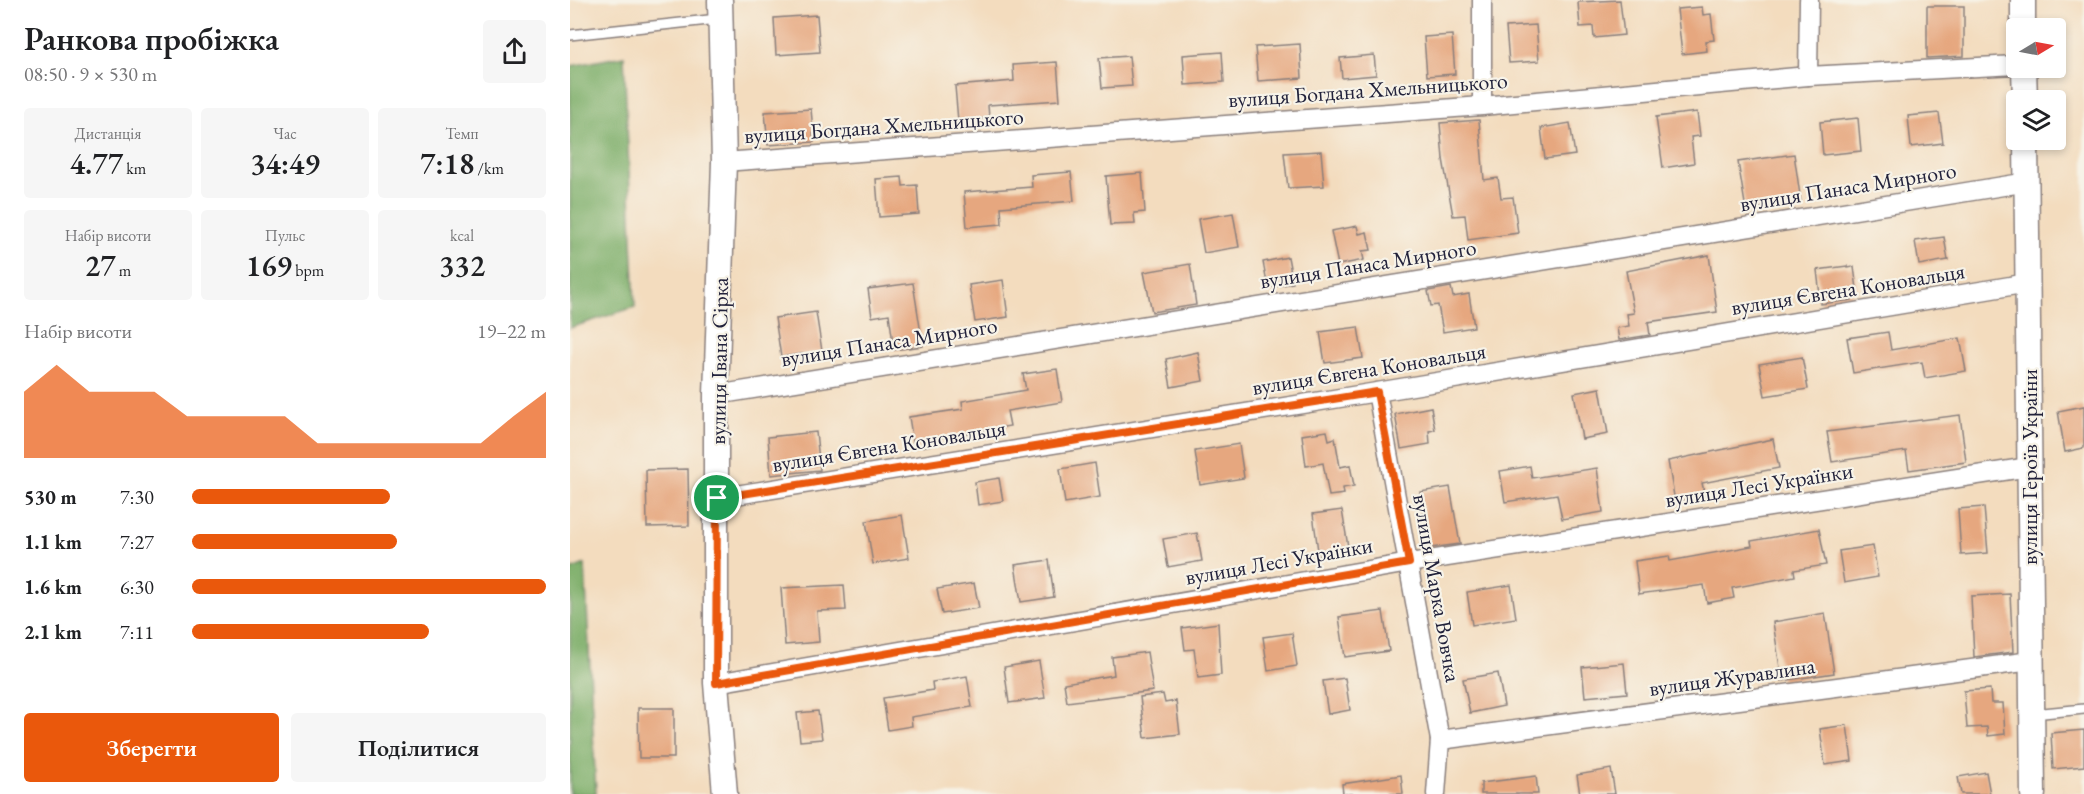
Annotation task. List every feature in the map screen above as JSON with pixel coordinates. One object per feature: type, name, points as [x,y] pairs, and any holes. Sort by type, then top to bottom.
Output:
[{"type":"street","points":[[1482,0],[1482,106]]},
{"type":"street","points":[[1808,76],[1809,0]]},
{"type":"street","points":[[2023,0],[2024,18]]},
{"type":"street","name":"вулиця Івана Сірка","points":[[720,9],[724,162],[716,395],[716,683],[725,794]]},
{"type":"street","name":"вулиця Богдана Хмельницького","points":[[724,162],[1482,106],[1808,76],[2006,66]]},
{"type":"street","name":"вулиця Героїв України","points":[[2026,150],[2033,794]]},
{"type":"street","name":"вулиця Панаса Мирного","points":[[716,395],[2028,182]]},
{"type":"street","name":"вулиця Євгена Коновальця","points":[[717,498],[1377,392],[2028,283]]},
{"type":"street","name":"вулиця Марка Вовчка","points":[[1377,392],[1440,740],[1436,794]]},
{"type":"street","name":"вулиця Лесі Українки","points":[[716,683],[1409,563],[2029,467]]},
{"type":"street","name":"вулиця Журавлина","points":[[1440,740],[2031,662]]},
{"type":"lane","points":[[570,34],[720,9]]},
{"type":"lane","points":[[2031,714],[2084,709]]},
{"type":"green space","points":[[624,56],[635,307],[570,328],[570,66]]},
{"type":"green space","points":[[585,564],[596,794],[570,794],[570,570]]},
{"type":"building","points":[[1620,0],[1624,35],[1594,38],[1593,26],[1580,27],[1578,2]]},
{"type":"building","points":[[1927,6],[1964,6],[1964,56],[1927,58]]},
{"type":"building","points":[[1702,7],[1703,15],[1711,14],[1714,40],[1706,41],[1707,51],[1682,54],[1677,9]]},
{"type":"building","points":[[817,15],[820,52],[776,55],[774,18]]},
{"type":"building","points":[[1536,25],[1539,61],[1509,63],[1506,27]]},
{"type":"building","points":[[1452,35],[1455,74],[1427,76],[1424,37]]},
{"type":"building","points":[[1300,44],[1302,78],[1258,81],[1255,47]]},
{"type":"building","points":[[1222,52],[1224,82],[1185,85],[1183,55]]},
{"type":"building","points":[[1374,55],[1376,75],[1342,78],[1340,58]]},
{"type":"building","points":[[1129,56],[1132,86],[1102,88],[1099,58]]},
{"type":"building","points":[[1057,62],[1060,100],[988,105],[989,118],[958,121],[955,86],[1014,81],[1013,65]]},
{"type":"building","points":[[811,109],[814,142],[768,145],[765,112]]},
{"type":"building","points":[[1697,112],[1700,136],[1691,137],[1694,163],[1663,168],[1656,117]]},
{"type":"building","points":[[1939,113],[1943,143],[1911,147],[1908,116]]},
{"type":"building","points":[[1858,118],[1861,151],[1823,155],[1820,122]]},
{"type":"building","points":[[1479,120],[1484,180],[1498,178],[1501,198],[1513,197],[1518,233],[1468,240],[1465,215],[1453,216],[1443,159],[1440,123]]},
{"type":"building","points":[[1570,123],[1575,155],[1545,159],[1541,128]]},
{"type":"building","points":[[1321,151],[1324,186],[1288,188],[1284,153]]},
{"type":"building","points":[[1794,154],[1801,202],[1746,210],[1738,162]]},
{"type":"building","points":[[1071,172],[1074,201],[1001,207],[1002,224],[967,227],[964,192],[1032,187],[1031,175]]},
{"type":"building","points":[[1142,173],[1145,212],[1134,213],[1135,224],[1110,225],[1106,176]]},
{"type":"building","points":[[902,177],[903,186],[917,185],[919,214],[879,217],[876,179]]},
{"type":"building","points":[[1233,213],[1239,247],[1204,253],[1198,219]]},
{"type":"building","points":[[1357,226],[1359,234],[1367,232],[1371,250],[1362,251],[1364,260],[1338,265],[1331,231]]},
{"type":"building","points":[[1944,237],[1948,260],[1919,265],[1915,241]]},
{"type":"building","points":[[1709,255],[1717,312],[1648,322],[1650,335],[1619,340],[1617,328],[1629,326],[1627,314],[1634,313],[1626,271]]},
{"type":"building","points":[[1288,257],[1293,283],[1268,288],[1263,262]]},
{"type":"building","points":[[1190,264],[1196,305],[1152,312],[1144,272]]},
{"type":"building","points":[[1847,266],[1847,268],[1854,267],[1857,289],[1851,290],[1852,300],[1821,304],[1817,270]]},
{"type":"building","points":[[1003,280],[1008,317],[975,322],[969,285]]},
{"type":"building","points":[[913,283],[923,346],[894,350],[889,314],[872,317],[868,289]]},
{"type":"building","points":[[1451,287],[1453,297],[1469,294],[1474,327],[1443,332],[1438,305],[1431,306],[1428,291]]},
{"type":"building","points":[[816,312],[822,351],[781,357],[775,318]]},
{"type":"building","points":[[1358,327],[1363,358],[1325,363],[1320,332]]},
{"type":"building","points":[[1888,332],[1891,350],[1960,338],[1966,371],[1925,378],[1922,362],[1853,373],[1847,338]]},
{"type":"building","points":[[1198,352],[1203,381],[1171,387],[1166,359]]},
{"type":"building","points":[[1802,357],[1808,389],[1765,396],[1759,364]]},
{"type":"building","points":[[1057,369],[1062,402],[1007,411],[1010,426],[938,438],[939,444],[914,448],[909,417],[963,409],[962,401],[1026,390],[1023,374]]},
{"type":"building","points":[[1600,388],[1608,434],[1582,439],[1574,393]]},
{"type":"building","points":[[2084,406],[2084,448],[2065,452],[2058,411]]},
{"type":"building","points":[[1431,407],[1435,430],[1429,431],[1430,444],[1401,449],[1395,414]]},
{"type":"building","points":[[1960,415],[1966,462],[1909,470],[1906,451],[1832,462],[1827,432]]},
{"type":"building","points":[[1327,431],[1329,440],[1335,438],[1340,467],[1350,465],[1354,486],[1343,488],[1344,494],[1329,496],[1323,463],[1306,466],[1302,435]]},
{"type":"building","points":[[816,432],[820,470],[771,475],[768,437]]},
{"type":"building","points":[[1773,439],[1779,468],[1702,483],[1705,496],[1675,502],[1668,461]]},
{"type":"building","points":[[1239,444],[1244,478],[1200,485],[1195,451]]},
{"type":"building","points":[[1095,463],[1100,497],[1065,503],[1060,469]]},
{"type":"building","points":[[1530,466],[1532,478],[1597,468],[1603,512],[1562,519],[1557,494],[1505,502],[1500,471]]},
{"type":"building","points":[[688,469],[689,526],[647,527],[646,470]]},
{"type":"building","points":[[999,478],[1003,501],[978,505],[975,482]]},
{"type":"building","points":[[1450,487],[1460,544],[1430,548],[1420,492]]},
{"type":"building","points":[[1984,507],[1988,553],[1961,555],[1958,509]]},
{"type":"building","points":[[1342,510],[1349,553],[1319,558],[1313,514]]},
{"type":"building","points":[[902,515],[909,558],[873,564],[866,521]]},
{"type":"building","points":[[1819,529],[1826,565],[1794,570],[1795,576],[1732,588],[1734,598],[1707,603],[1704,585],[1639,594],[1635,561],[1669,556],[1670,561],[1752,546],[1751,541]]},
{"type":"building","points":[[1197,533],[1202,561],[1168,567],[1163,539]]},
{"type":"building","points":[[1873,546],[1878,577],[1844,583],[1839,551]]},
{"type":"building","points":[[1049,560],[1054,597],[1021,602],[1015,565]]},
{"type":"building","points":[[974,583],[979,608],[942,614],[937,589]]},
{"type":"building","points":[[844,585],[846,610],[817,611],[819,642],[785,645],[781,588]]},
{"type":"building","points":[[1511,585],[1516,618],[1472,625],[1467,592]]},
{"type":"building","points":[[2010,594],[2013,652],[1974,657],[1971,596]]},
{"type":"building","points":[[1383,611],[1389,651],[1345,657],[1339,617]]},
{"type":"building","points":[[1825,613],[1834,673],[1782,681],[1773,622]]},
{"type":"building","points":[[1218,623],[1221,675],[1198,678],[1194,649],[1185,650],[1182,628]]},
{"type":"building","points":[[1292,633],[1297,666],[1268,671],[1263,637]]},
{"type":"building","points":[[1147,652],[1153,691],[1067,702],[1064,683],[1114,675],[1112,657]]},
{"type":"building","points":[[1039,661],[1045,698],[1009,703],[1004,667]]},
{"type":"building","points":[[1624,663],[1627,693],[1585,697],[1582,667]]},
{"type":"building","points":[[1498,673],[1504,706],[1470,713],[1463,679]]},
{"type":"building","points":[[967,676],[972,707],[911,717],[912,726],[888,730],[883,698],[933,690],[932,682]]},
{"type":"building","points":[[1345,678],[1350,710],[1328,714],[1323,681]]},
{"type":"building","points":[[1990,689],[1991,703],[2003,703],[2005,734],[1988,736],[1987,727],[1967,728],[1964,691]]},
{"type":"building","points":[[1163,694],[1165,703],[1176,701],[1180,734],[1145,738],[1140,697]]},
{"type":"building","points":[[638,708],[674,708],[674,758],[639,758]]},
{"type":"building","points":[[818,711],[822,739],[800,741],[797,713]]},
{"type":"building","points":[[1847,725],[1852,761],[1825,765],[1820,729]]},
{"type":"building","points":[[2084,730],[2084,766],[2053,769],[2051,733]]},
{"type":"building","points":[[1611,769],[1615,794],[1580,794],[1577,775]]},
{"type":"building","points":[[1986,772],[1990,794],[1961,794],[1958,777]]},
{"type":"building","points":[[1401,775],[1403,794],[1343,794],[1342,784]]},
{"type":"building","points":[[1536,776],[1538,794],[1481,794],[1481,783]]},
{"type":"route","points":[[1377,392],[1409,563],[716,683],[717,498],[1377,392]]}]
